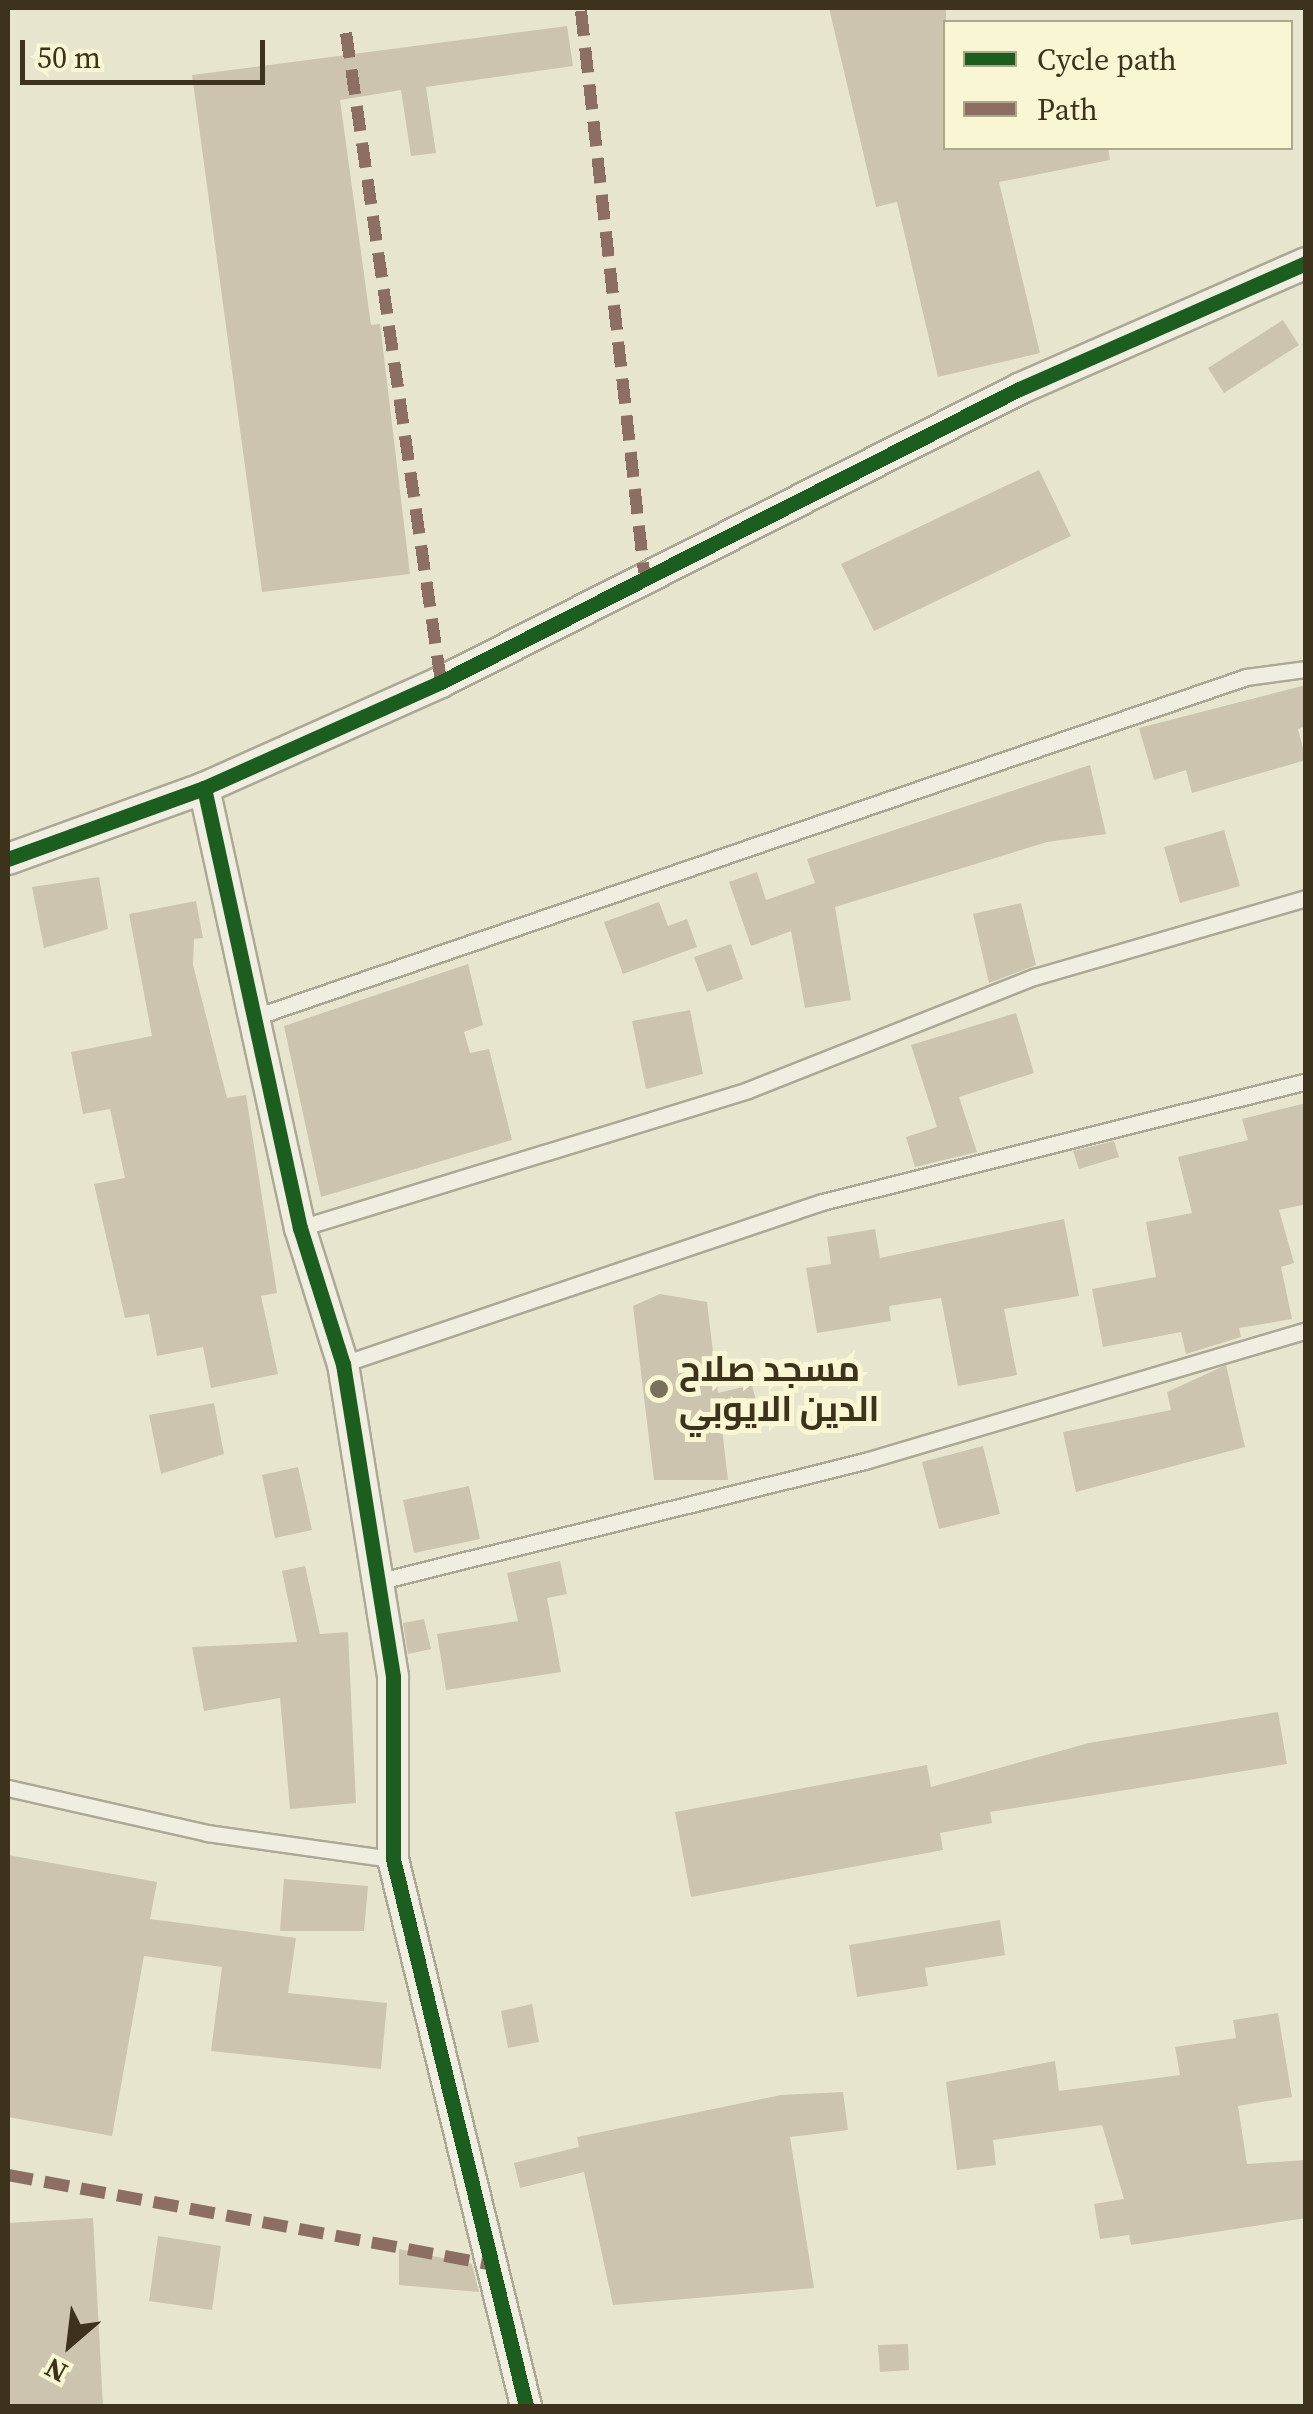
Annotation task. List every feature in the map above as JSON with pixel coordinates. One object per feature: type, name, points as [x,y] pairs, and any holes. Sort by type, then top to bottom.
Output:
[{"type":"street","points":[[8,858],[204,788],[441,682],[1019,390],[1306,262]]},
{"type":"street","points":[[204,788],[251,1018],[300,1228],[343,1364],[372,1583],[393,1677],[393,1860],[526,2406]]},
{"type":"lane","points":[[251,1018],[1246,678],[1306,669]]},
{"type":"lane","points":[[300,1228],[748,1090],[1034,978],[1306,898]]},
{"type":"lane","points":[[343,1364],[822,1202],[1306,1081]]},
{"type":"lane","points":[[372,1583],[865,1461],[1306,1330]]},
{"type":"lane","points":[[8,1788],[207,1833],[393,1860]]},
{"type":"building","points":[[829,8],[946,8],[943,150],[1108,150],[1110,160],[999,182],[1040,353],[938,377],[897,202],[876,207]]},
{"type":"building","points":[[567,26],[573,66],[426,87],[436,153],[411,156],[401,90],[340,100],[371,325],[380,324],[410,574],[262,592],[192,75]]},
{"type":"building","points":[[1283,320],[1299,345],[1224,393],[1208,368]]},
{"type":"building","points":[[1039,470],[1071,536],[874,631],[841,564]]},
{"type":"building","points":[[1306,685],[1306,726],[1298,729],[1306,760],[1192,793],[1186,770],[1154,780],[1139,728]]},
{"type":"building","points":[[1090,765],[1106,834],[1047,842],[835,907],[851,1000],[805,1008],[791,931],[751,946],[729,882],[757,872],[766,900],[815,883],[807,859]]},
{"type":"building","points":[[1224,830],[1240,886],[1180,903],[1164,847]]},
{"type":"building","points":[[99,877],[108,929],[44,948],[32,887]]},
{"type":"building","points":[[196,901],[203,938],[194,939],[193,965],[227,1098],[246,1095],[277,1293],[261,1296],[278,1374],[211,1388],[203,1347],[157,1356],[149,1314],[125,1318],[94,1184],[125,1178],[110,1109],[83,1114],[71,1052],[152,1036],[129,914]]},
{"type":"building","points":[[659,902],[668,926],[687,919],[697,947],[623,974],[604,922]]},
{"type":"building","points":[[1021,903],[1036,965],[989,983],[973,914]]},
{"type":"building","points":[[731,944],[743,979],[707,992],[694,957]]},
{"type":"building","points":[[468,964],[483,1025],[464,1032],[470,1053],[489,1049],[512,1140],[321,1197],[284,1026]]},
{"type":"building","points":[[690,1010],[703,1074],[646,1089],[632,1021]]},
{"type":"building","points":[[1016,1013],[1034,1073],[959,1097],[977,1152],[915,1167],[906,1137],[937,1127],[911,1045]]},
{"type":"building","points":[[1306,1103],[1306,1204],[1279,1210],[1294,1263],[1281,1267],[1292,1319],[1239,1328],[1241,1337],[1186,1354],[1181,1332],[1103,1347],[1092,1289],[1156,1277],[1146,1222],[1192,1213],[1178,1157],[1248,1140],[1242,1119]]},
{"type":"building","points":[[1114,1141],[1119,1157],[1079,1169],[1073,1151]]},
{"type":"building","points":[[1064,1219],[1079,1296],[1004,1309],[1017,1375],[958,1386],[941,1298],[889,1306],[891,1321],[817,1333],[806,1268],[831,1264],[827,1237],[875,1229],[880,1258]]},
{"type":"building","points":[[660,1294],[707,1302],[718,1393],[752,1385],[759,1412],[721,1420],[728,1480],[654,1480],[633,1306]]},
{"type":"building","points":[[1226,1365],[1245,1447],[1076,1492],[1063,1432],[1171,1410],[1167,1392]]},
{"type":"building","points":[[214,1403],[224,1454],[161,1474],[149,1415]]},
{"type":"building","points":[[983,1446],[1000,1514],[939,1529],[922,1462]]},
{"type":"building","points":[[298,1467],[312,1530],[275,1538],[262,1475]]},
{"type":"building","points":[[469,1486],[480,1539],[414,1553],[403,1500]]},
{"type":"building","points":[[560,1561],[567,1594],[547,1598],[561,1672],[446,1690],[437,1634],[518,1621],[507,1573]]},
{"type":"building","points":[[305,1566],[320,1634],[348,1632],[356,1803],[290,1809],[280,1698],[204,1711],[192,1647],[297,1642],[282,1571]]},
{"type":"building","points":[[424,1619],[431,1649],[408,1654],[403,1623]]},
{"type":"building","points":[[1278,1712],[1287,1764],[990,1812],[992,1823],[940,1833],[943,1850],[691,1897],[675,1812],[927,1765],[931,1787],[1089,1743]]},
{"type":"building","points":[[8,1855],[157,1882],[150,1919],[296,1938],[288,1993],[387,2003],[381,2069],[211,2051],[222,1967],[144,1956],[112,2136],[8,2117]]},
{"type":"building","points":[[284,1879],[368,1886],[364,1931],[280,1931]]},
{"type":"building","points":[[1000,1920],[1005,1955],[925,1968],[928,1986],[857,1997],[849,1945]]},
{"type":"building","points":[[532,2004],[539,2042],[508,2048],[501,2011]]},
{"type":"building","points":[[1278,2013],[1292,2097],[1238,2106],[1247,2164],[1306,2160],[1306,2218],[1131,2245],[1129,2235],[1100,2239],[1094,2204],[1124,2199],[1102,2125],[993,2140],[996,2165],[957,2170],[946,2082],[1055,2061],[1059,2091],[1180,2075],[1175,2047],[1236,2038],[1233,2020]]},
{"type":"building","points":[[843,2092],[848,2130],[790,2137],[814,2288],[613,2305],[584,2172],[520,2188],[514,2163],[579,2147],[577,2137],[781,2095]]},
{"type":"building","points":[[93,2218],[103,2406],[8,2406],[8,2223]]},
{"type":"building","points":[[158,2236],[221,2246],[212,2310],[149,2301]]},
{"type":"building","points":[[399,2249],[472,2264],[479,2292],[399,2285]]},
{"type":"building","points":[[908,2344],[909,2370],[880,2372],[878,2345]]},
{"type":"marked path","points":[[581,11],[644,572]]},
{"type":"marked path","points":[[346,33],[441,682]]},
{"type":"marked path","points":[[8,2175],[493,2265]]},
{"type":"cycle path","points":[[8,859],[204,788],[441,682],[1019,389],[1306,263]]},
{"type":"cycle path","points":[[204,788],[300,1228],[343,1364],[393,1677],[393,1859],[526,2406]]},
{"type":"place","name":"مسجد صلاح الدين الايوبي","points":[[659,1389]]}]
